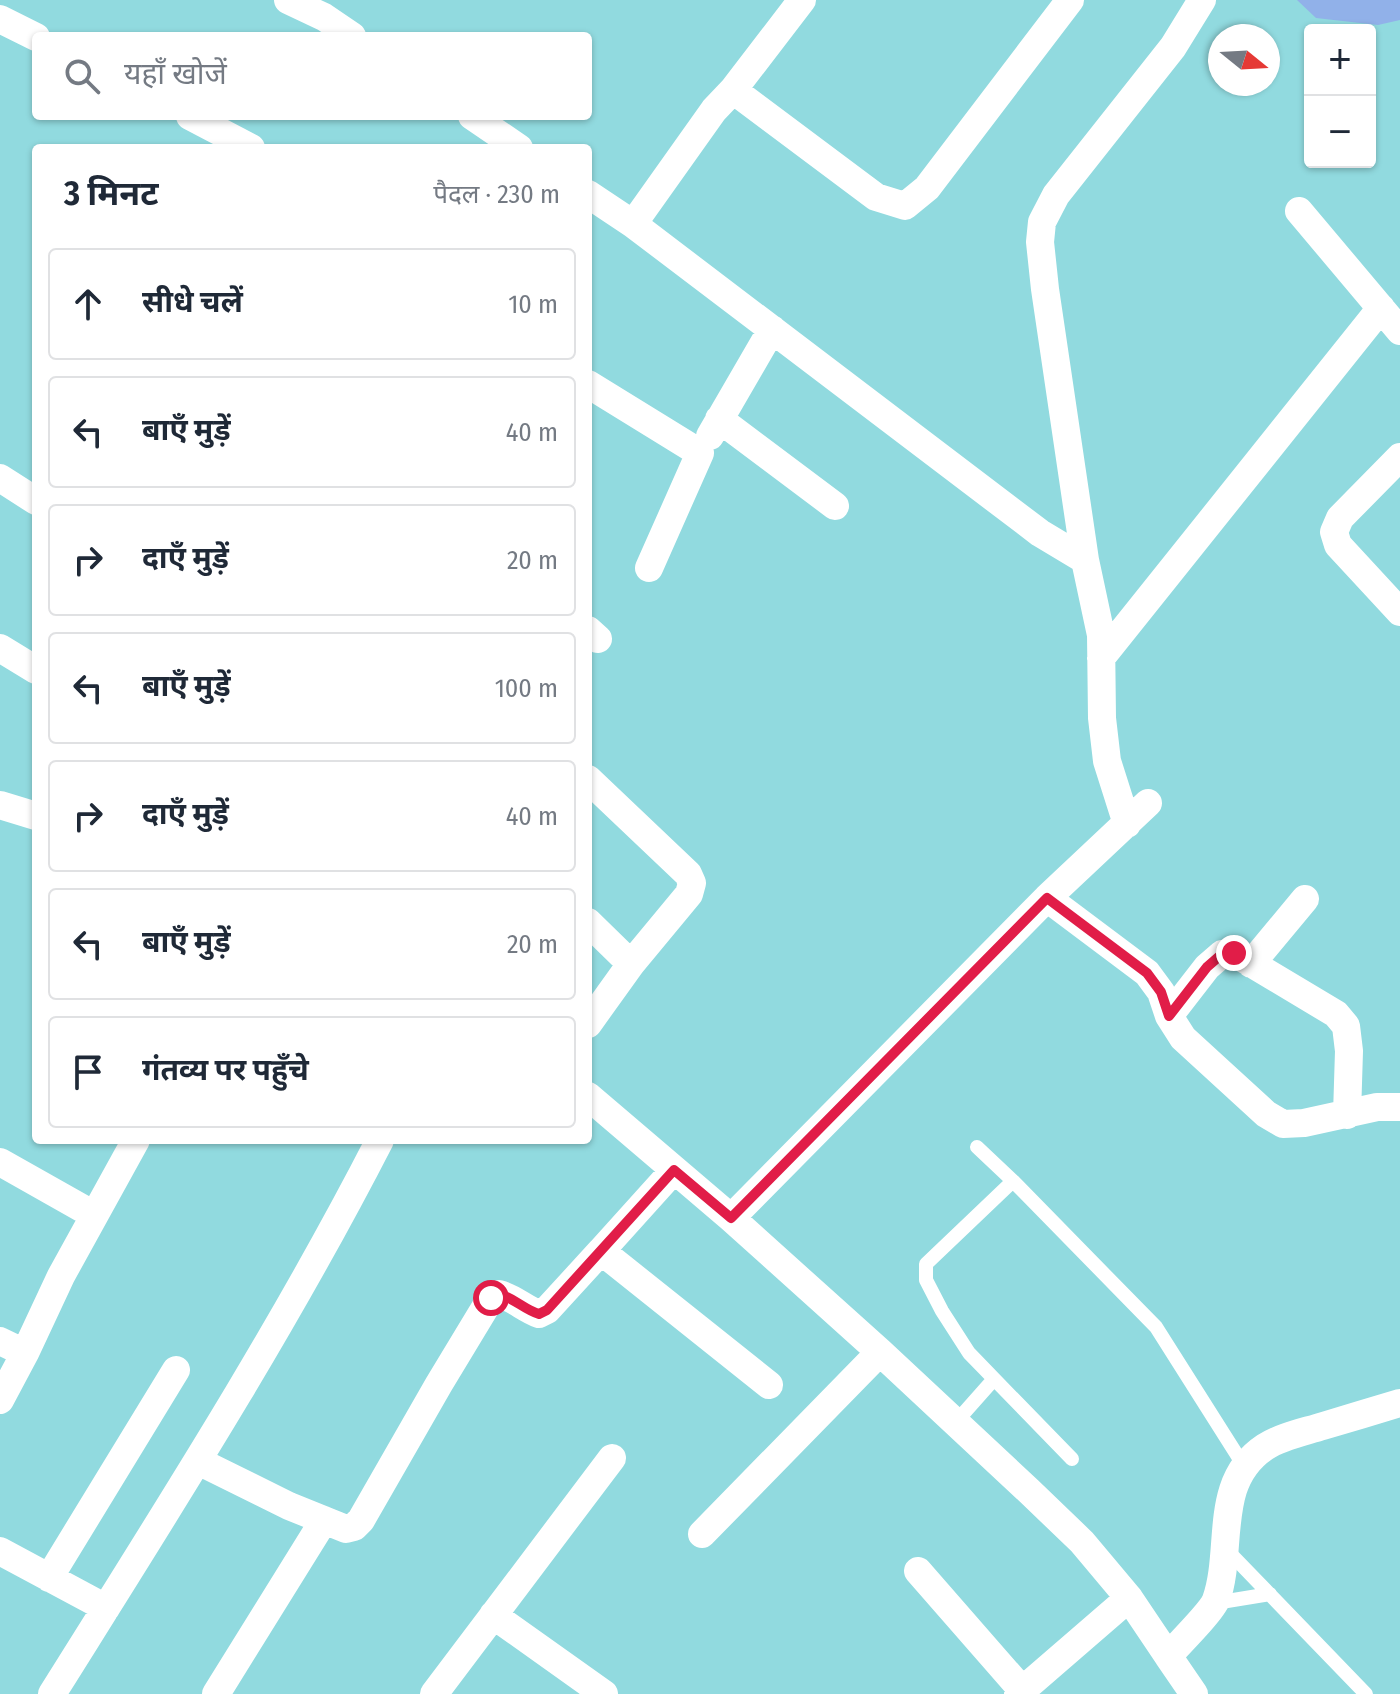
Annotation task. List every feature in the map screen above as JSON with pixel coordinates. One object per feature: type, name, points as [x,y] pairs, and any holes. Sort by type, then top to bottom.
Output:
[{"type":"street","points":[[288,0],[329,9],[349,32]]},
{"type":"street","points":[[633,224],[714,110],[802,0]]},
{"type":"street","points":[[1127,824],[1107,761],[1102,718],[1101,635],[1085,560],[1040,242],[1042,222],[1056,195],[1173,47],[1202,0]]},
{"type":"street","points":[[733,90],[876,197],[905,206],[927,188],[1064,2]]},
{"type":"street","points":[[0,19],[32,35]]},
{"type":"street","points":[[198,120],[243,144]]},
{"type":"street","points":[[478,120],[513,144]]},
{"type":"street","points":[[592,197],[633,224],[1040,533],[1085,560]]},
{"type":"street","points":[[1299,211],[1400,331]]},
{"type":"street","points":[[1101,658],[1381,308]]},
{"type":"street","points":[[649,568],[700,453],[772,329]]},
{"type":"street","points":[[592,386],[700,453]]},
{"type":"street","points":[[719,419],[835,506]]},
{"type":"street","points":[[1400,457],[1340,518],[1334,532],[1338,545],[1400,612]]},
{"type":"street","points":[[0,478],[32,498]]},
{"type":"street","points":[[0,648],[32,668]]},
{"type":"street","points":[[592,783],[688,874],[692,883],[689,894],[631,964],[592,1018]]},
{"type":"street","points":[[731,1218],[1047,898],[1148,803]]},
{"type":"street","points":[[0,805],[32,815]]},
{"type":"street","points":[[1047,898],[1147,973],[1161,992],[1169,1016],[1183,1038],[1274,1119],[1283,1124],[1304,1123],[1377,1107],[1400,1107]]},
{"type":"street","points":[[1251,964],[1305,899]]},
{"type":"street","points":[[592,926],[631,964]]},
{"type":"street","points":[[1169,1016],[1207,967],[1222,954],[1234,953],[1336,1014],[1346,1026],[1349,1051],[1347,1115]]},
{"type":"street","points":[[592,1099],[731,1218],[880,1352],[1082,1542],[1129,1598],[1194,1694]]},
{"type":"street","points":[[0,1400],[13,1347],[61,1276],[134,1144]]},
{"type":"street","points":[[52,1694],[198,1461],[282,1319],[378,1144]]},
{"type":"street","points":[[0,1162],[94,1215]]},
{"type":"street","points":[[198,1461],[289,1506],[346,1529],[354,1527],[361,1520],[491,1298],[499,1294],[508,1297],[539,1314],[547,1310],[674,1170]]},
{"type":"street","points":[[601,1251],[769,1385]]},
{"type":"street","points":[[702,1534],[880,1352]]},
{"type":"street","points":[[49,1578],[176,1370]]},
{"type":"street","points":[[1168,1656],[1215,1603],[1226,1548],[1225,1524],[1232,1489],[1244,1466],[1264,1448],[1287,1437],[1400,1403]]},
{"type":"street","points":[[434,1694],[612,1458]]},
{"type":"street","points":[[216,1694],[324,1520]]},
{"type":"street","points":[[0,1551],[106,1608]]},
{"type":"street","points":[[918,1571],[1020,1692],[1129,1598]]},
{"type":"street","points":[[493,1615],[604,1694]]},
{"type":"lane","points":[[977,1147],[1156,1327],[1244,1466]]},
{"type":"lane","points":[[1013,1181],[926,1264],[926,1280],[969,1353],[1072,1459]]},
{"type":"lane","points":[[955,1423],[994,1379]]},
{"type":"lane","points":[[1226,1548],[1366,1694]]},
{"type":"lane","points":[[1215,1603],[1270,1594]]},
{"type":"building","points":[[1297,0],[1400,0],[1400,20],[1378,25],[1316,18]]},
{"type":"route","points":[[491,1298],[499,1294],[531,1312],[539,1314],[547,1310],[674,1170],[731,1218],[1047,898],[1147,973],[1161,992],[1169,1016],[1207,967],[1222,954],[1234,953]]}]
